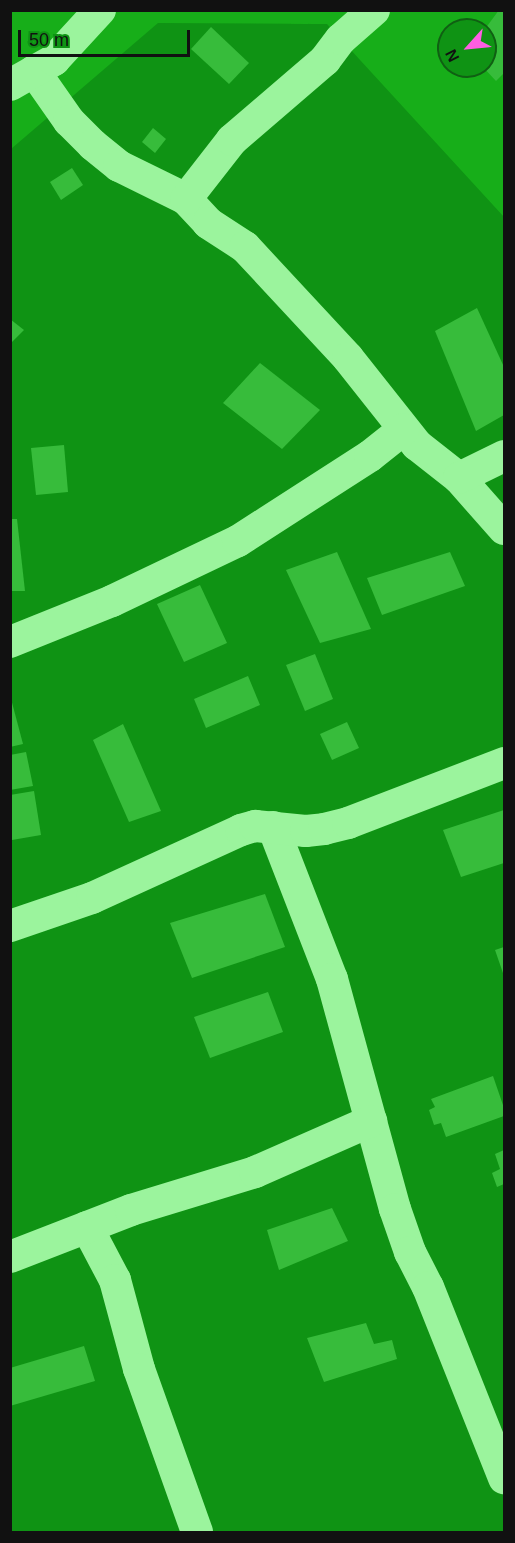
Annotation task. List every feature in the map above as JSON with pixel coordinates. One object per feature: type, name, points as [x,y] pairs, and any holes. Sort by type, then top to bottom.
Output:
[{"type":"street","points":[[100,10],[54,60],[22,78],[93,145],[120,165],[186,199],[208,223],[244,247],[348,358],[417,445],[459,478],[504,529]]},
{"type":"street","points":[[186,199],[232,140],[325,60],[341,39],[374,10]]},
{"type":"street","points":[[10,642],[111,601],[238,541],[370,456],[404,429]]},
{"type":"street","points":[[459,478],[504,456]]},
{"type":"street","points":[[10,926],[92,898],[241,830],[255,826],[306,831],[348,823],[504,763]]},
{"type":"street","points":[[273,827],[332,979],[410,1252],[428,1287],[504,1478]]},
{"type":"street","points":[[10,1257],[131,1210],[255,1172],[371,1121]]},
{"type":"street","points":[[87,1227],[115,1280],[138,1369],[197,1533]]},
{"type":"green space","points":[[11,11],[504,11],[504,217],[327,24],[158,23],[11,149]]},
{"type":"building","points":[[499,10],[504,10],[504,73],[496,81],[493,78],[497,78],[497,18],[493,18]]},
{"type":"building","points":[[211,27],[249,63],[229,84],[191,49]]},
{"type":"building","points":[[153,128],[166,139],[155,153],[142,142]]},
{"type":"building","points":[[72,168],[83,185],[61,200],[50,182]]},
{"type":"building","points":[[477,308],[504,367],[504,415],[476,431],[435,331]]},
{"type":"building","points":[[10,319],[24,330],[10,344]]},
{"type":"building","points":[[260,363],[320,410],[282,449],[223,403]]},
{"type":"building","points":[[64,445],[68,492],[36,495],[31,448]]},
{"type":"building","points":[[10,519],[17,519],[25,591],[10,591]]},
{"type":"building","points":[[337,552],[371,629],[320,643],[286,570]]},
{"type":"building","points":[[450,552],[465,586],[382,615],[367,578]]},
{"type":"building","points":[[200,585],[227,643],[184,662],[157,604]]},
{"type":"building","points":[[315,654],[333,699],[305,711],[286,665]]},
{"type":"building","points":[[248,676],[260,705],[206,728],[194,699]]},
{"type":"building","points":[[10,695],[23,744],[10,747]]},
{"type":"building","points":[[347,722],[359,748],[332,760],[320,734]]},
{"type":"building","points":[[123,724],[161,811],[129,822],[93,740]]},
{"type":"building","points":[[26,752],[33,786],[10,790],[10,755]]},
{"type":"building","points":[[34,791],[41,835],[12,840],[10,795]]},
{"type":"building","points":[[504,810],[504,863],[461,877],[443,830]]},
{"type":"building","points":[[265,894],[285,947],[192,978],[170,923]]},
{"type":"building","points":[[504,947],[504,976],[495,950]]},
{"type":"building","points":[[268,992],[283,1032],[210,1058],[194,1017]]},
{"type":"building","points":[[493,1076],[504,1108],[504,1116],[446,1137],[441,1123],[434,1125],[429,1110],[435,1107],[431,1099]]},
{"type":"building","points":[[504,1150],[504,1184],[497,1187],[492,1173],[500,1169],[495,1154]]},
{"type":"building","points":[[332,1208],[348,1241],[279,1270],[267,1230]]},
{"type":"building","points":[[366,1323],[374,1344],[392,1340],[397,1359],[324,1382],[307,1338]]},
{"type":"building","points":[[84,1346],[95,1381],[10,1406],[10,1368]]}]
